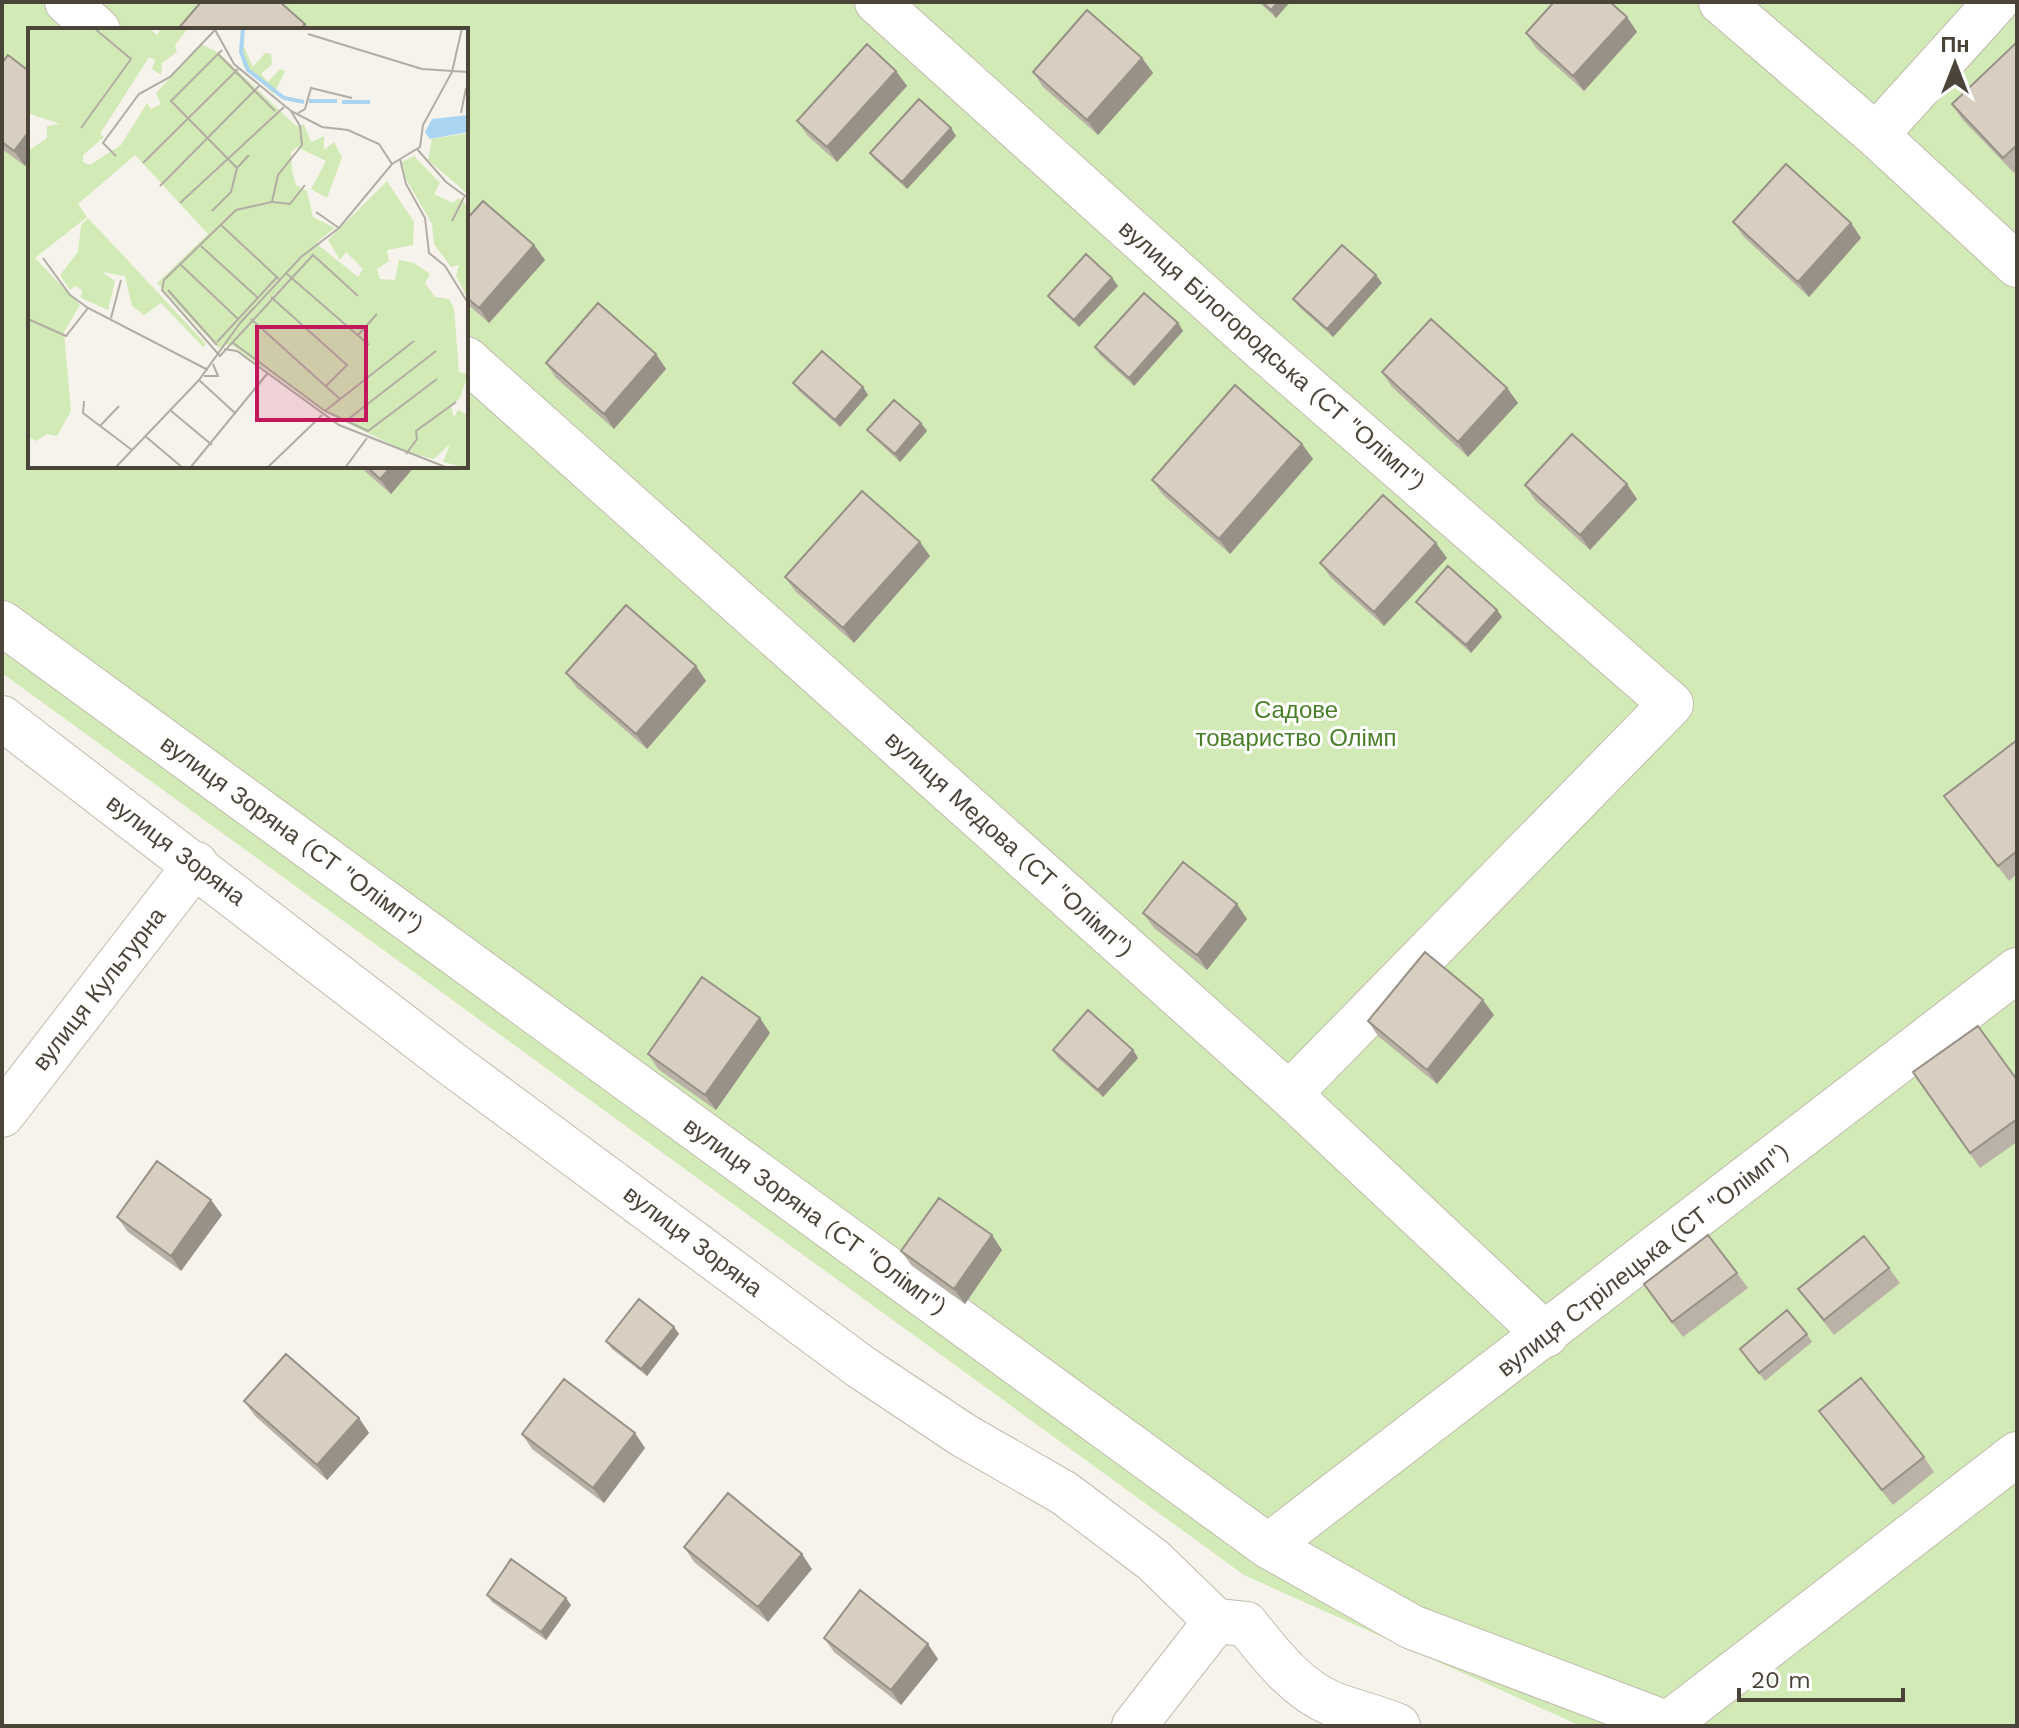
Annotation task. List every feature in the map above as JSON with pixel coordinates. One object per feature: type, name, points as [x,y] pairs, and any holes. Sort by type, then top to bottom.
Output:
[{"type":"street","points":[[67,2],[96,28]]},
{"type":"street","name":"вулиця Білогородська (СТ \"Олімп\")","points":[[877,2],[1238,327],[1671,704],[1289,1094]]},
{"type":"street","points":[[1721,2],[1876,135],[2017,265]]},
{"type":"street","points":[[1876,135],[1996,2]]},
{"type":"street","name":"вулиця Медова (СТ \"Олімп\")","points":[[468,361],[1289,1094],[1546,1335]]},
{"type":"street","name":"вулиця Зоряна (СТ \"Олімп\")","points":[[2,623],[1268,1546],[1412,1627],[1672,1725]]},
{"type":"street","name":"вулиця Зоряна","points":[[2,718],[196,864],[452,1064],[861,1367],[963,1435],[1064,1493],[1153,1560],[1216,1621],[1246,1624],[1273,1658],[1306,1689],[1331,1703],[1398,1726]]},
{"type":"street","name":"вулиця Культурна","points":[[2,1115],[196,864]]},
{"type":"street","name":"вулиця Стрілецька (СТ \"Олімп\")","points":[[1268,1546],[2017,970]]},
{"type":"street","points":[[1672,1725],[2017,1454]]},
{"type":"street","points":[[1134,1726],[1216,1621]]},
{"type":"green space","name":"Садове товариство Олімп","points":[[2,2],[2017,2],[2017,1726],[1581,1726],[1244,1575],[2,673]]},
{"type":"building","points":[[201,2],[280,2],[305,24],[302,28],[179,28]]},
{"type":"building","points":[[1262,2],[1278,2],[1271,10]]},
{"type":"building","points":[[1554,2],[1610,2],[1627,17],[1573,76],[1526,33]]},
{"type":"building","points":[[1087,10],[1142,58],[1087,120],[1033,72]]},
{"type":"building","points":[[2017,42],[2017,145],[2003,158],[1952,104]]},
{"type":"building","points":[[867,44],[896,71],[827,147],[797,121]]},
{"type":"building","points":[[8,55],[28,70],[28,133],[14,151],[2,142],[2,63]]},
{"type":"building","points":[[919,99],[951,128],[902,182],[870,153]]},
{"type":"building","points":[[1786,164],[1851,223],[1798,282],[1733,222]]},
{"type":"building","points":[[483,201],[534,245],[479,308],[468,299],[468,218]]},
{"type":"building","points":[[1342,245],[1376,275],[1327,329],[1293,299]]},
{"type":"building","points":[[1086,254],[1112,278],[1074,320],[1048,296]]},
{"type":"building","points":[[1144,293],[1178,323],[1129,378],[1095,347]]},
{"type":"building","points":[[598,303],[656,354],[604,414],[546,363]]},
{"type":"building","points":[[1431,319],[1507,388],[1458,442],[1382,372]]},
{"type":"building","points":[[822,351],[863,387],[835,420],[793,383]]},
{"type":"building","points":[[1235,385],[1302,444],[1219,539],[1152,480]]},
{"type":"building","points":[[894,400],[921,423],[895,454],[867,430]]},
{"type":"building","points":[[1572,434],[1627,484],[1580,535],[1525,485]]},
{"type":"building","points":[[368,468],[390,468],[380,479]]},
{"type":"building","points":[[862,491],[920,542],[843,628],[785,577]]},
{"type":"building","points":[[1383,495],[1436,543],[1374,612],[1320,563]]},
{"type":"building","points":[[1448,566],[1497,610],[1466,645],[1416,602]]},
{"type":"building","points":[[626,605],[696,666],[636,734],[566,673]]},
{"type":"building","points":[[2017,740],[2017,851],[1998,866],[1944,796]]},
{"type":"building","points":[[1183,862],[1237,904],[1197,955],[1143,913]]},
{"type":"building","points":[[1425,952],[1483,1000],[1427,1070],[1368,1021]]},
{"type":"building","points":[[702,977],[760,1018],[705,1095],[648,1054]]},
{"type":"building","points":[[1088,1010],[1133,1050],[1098,1090],[1053,1050]]},
{"type":"building","points":[[1978,1026],[2017,1080],[2017,1119],[1970,1153],[1913,1072]]},
{"type":"building","points":[[157,1161],[211,1200],[171,1256],[117,1217]]},
{"type":"building","points":[[939,1198],[992,1235],[954,1289],[901,1251]]},
{"type":"building","points":[[1708,1235],[1737,1273],[1672,1322],[1644,1284]]},
{"type":"building","points":[[1864,1236],[1889,1268],[1824,1320],[1798,1289]]},
{"type":"building","points":[[639,1299],[674,1327],[641,1369],[606,1341]]},
{"type":"building","points":[[1787,1310],[1807,1334],[1759,1373],[1740,1349]]},
{"type":"building","points":[[286,1354],[359,1418],[317,1465],[244,1401]]},
{"type":"building","points":[[1861,1378],[1924,1457],[1882,1490],[1819,1411]]},
{"type":"building","points":[[564,1379],[635,1433],[593,1488],[522,1434]]},
{"type":"building","points":[[728,1493],[802,1554],[758,1607],[684,1547]]},
{"type":"building","points":[[511,1559],[566,1598],[541,1632],[487,1595]]},
{"type":"building","points":[[860,1590],[928,1644],[891,1690],[824,1638]]}]
